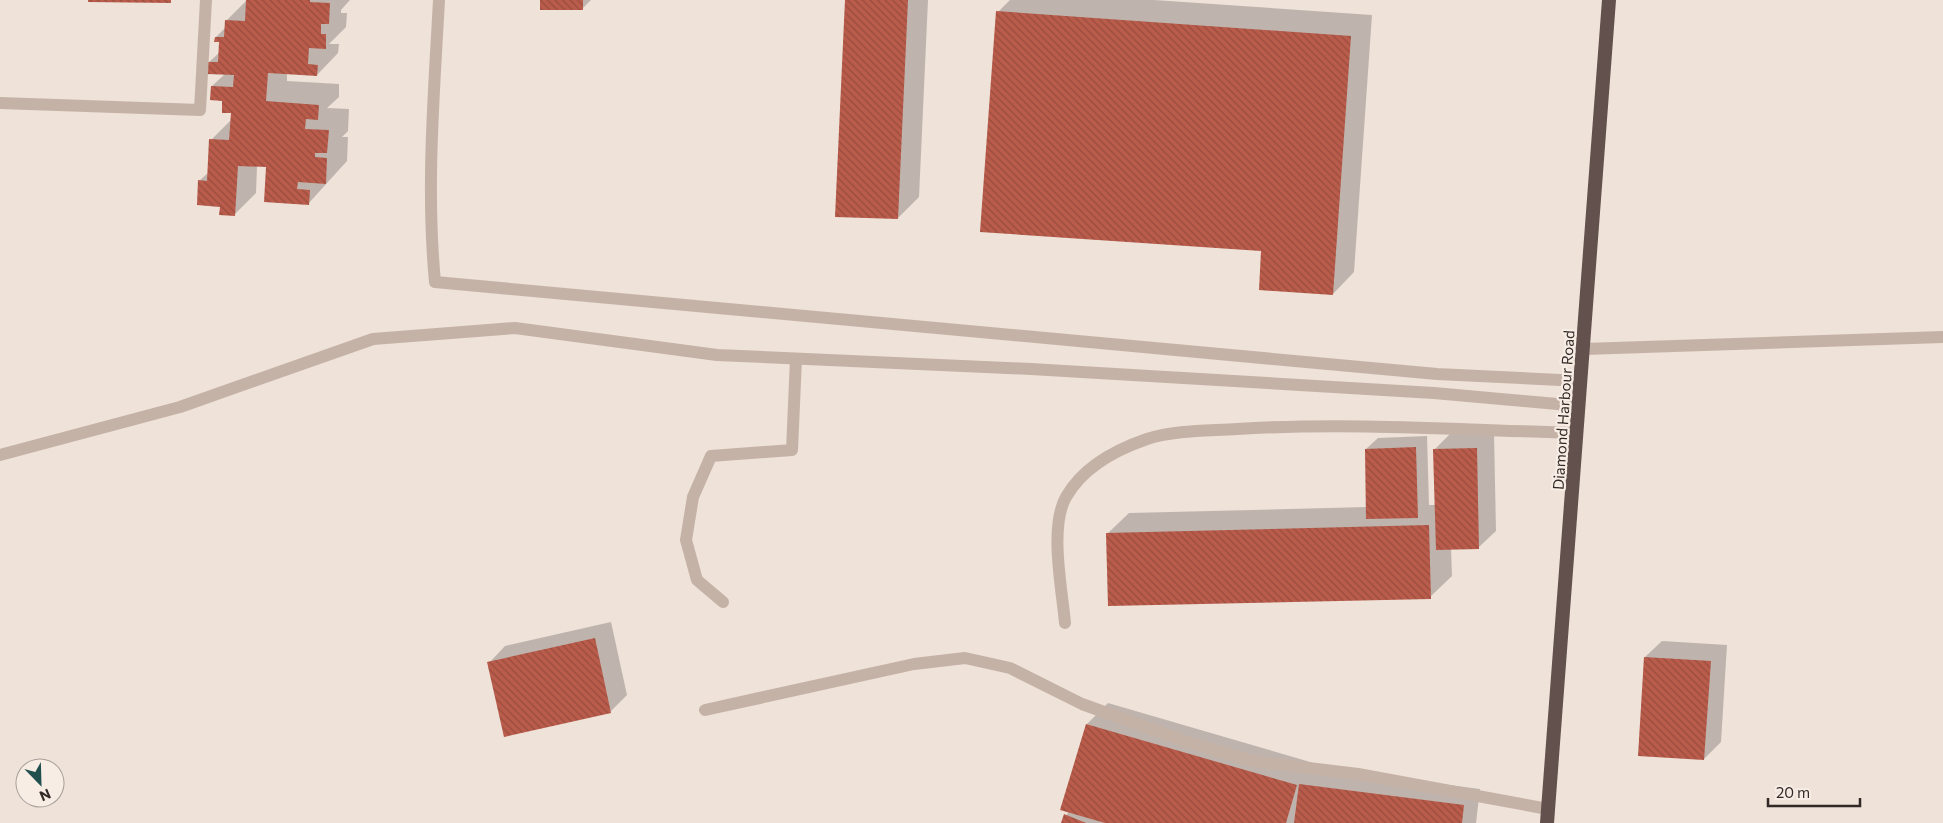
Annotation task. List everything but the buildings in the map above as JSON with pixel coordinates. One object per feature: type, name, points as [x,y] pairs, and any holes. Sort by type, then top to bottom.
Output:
[{"type":"highway","name":"Diamond Harbour Road","points":[[1548,816],[1609,0]]},
{"type":"street","points":[[0,103],[200,110],[206,0]]},
{"type":"street","points":[[439,0],[430,166],[435,282],[1437,374],[1581,381]]},
{"type":"street","points":[[0,455],[180,407],[373,339],[515,328],[717,356],[1061,371],[1434,394],[1579,406]]},
{"type":"street","points":[[1584,349],[1943,337]]},
{"type":"street","points":[[723,602],[696,580],[686,540],[693,497],[711,456],[792,450],[796,359]]},
{"type":"street","points":[[1065,623],[1058,520],[1066,497],[1079,478],[1100,461],[1149,438],[1187,432],[1324,426],[1577,433]]},
{"type":"street","points":[[705,710],[914,664],[965,658],[1010,668],[1082,704],[1190,743],[1252,761],[1358,774],[1548,816]]}]
